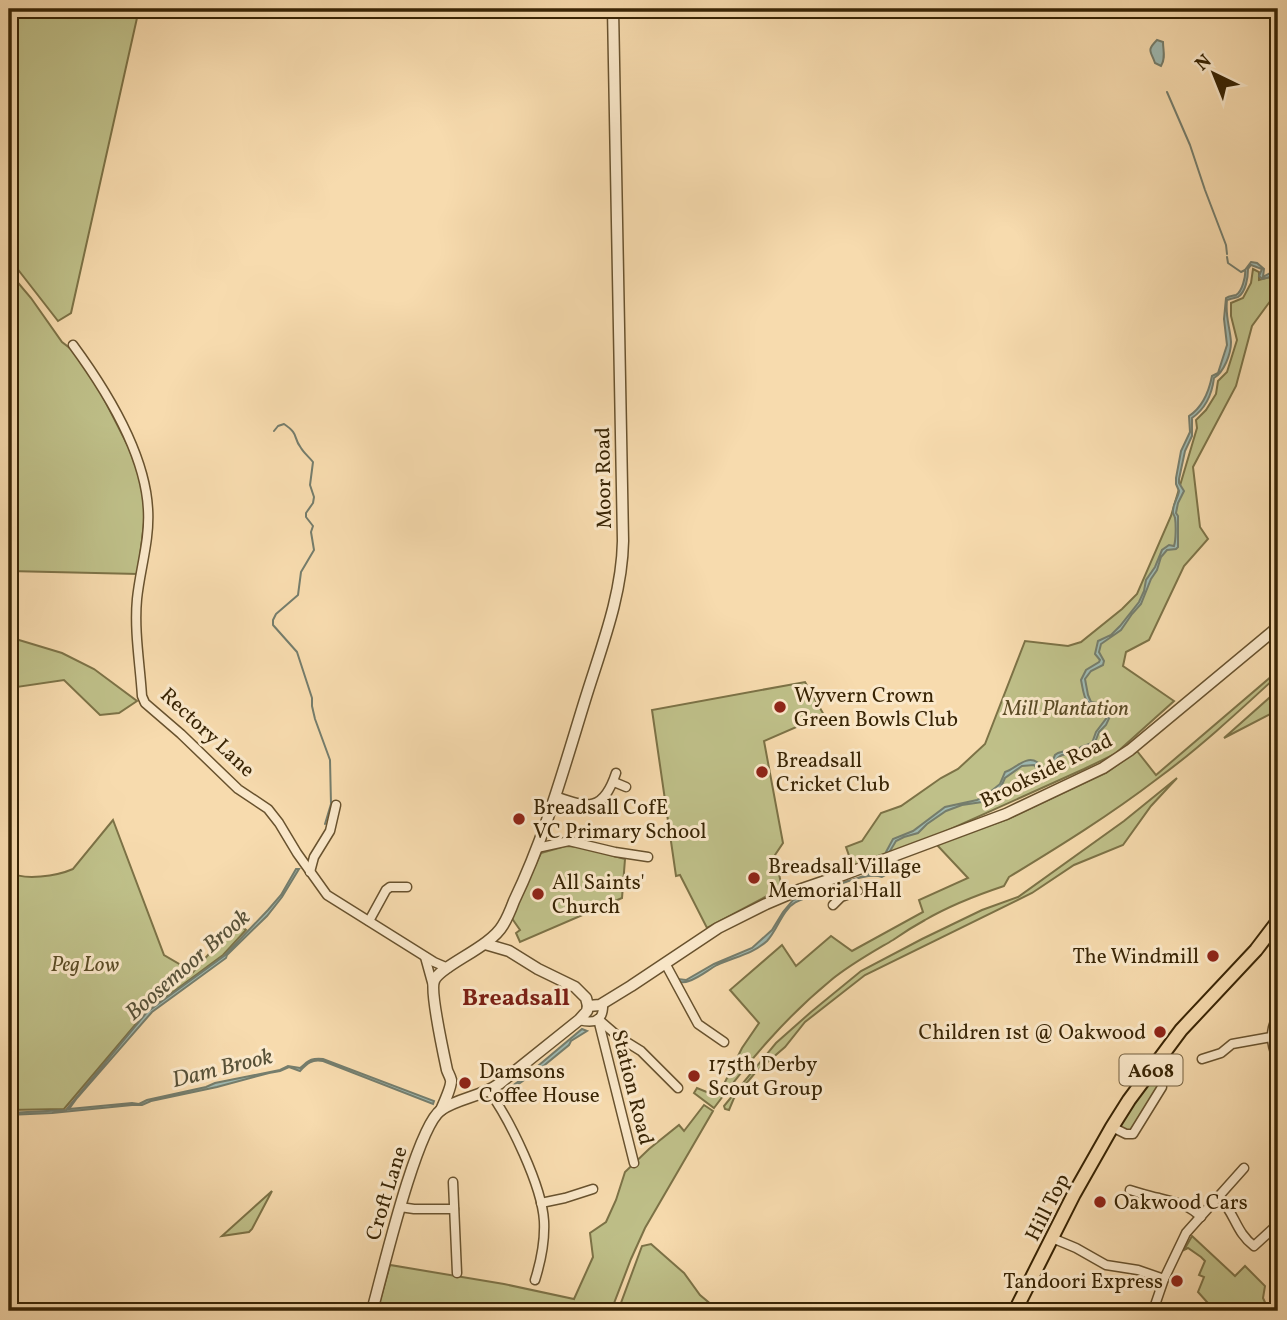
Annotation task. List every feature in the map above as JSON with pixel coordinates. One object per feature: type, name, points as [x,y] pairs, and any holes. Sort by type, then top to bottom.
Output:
[{"type":"main road","name":"Hill Top","points":[[1021,1309],[1052,1238],[1112,1127],[1149,1072],[1193,1016],[1276,928]]},
{"type":"street","name":"Moor Road","points":[[448,968],[485,944],[503,926],[537,848],[555,796],[620,583],[623,563],[613,9]]},
{"type":"street","name":"Rectory Lane","points":[[73,345],[110,400],[127,436],[145,486],[148,529],[137,600],[138,645],[142,696],[145,703],[238,789],[268,809],[327,895],[425,957],[448,968]]},
{"type":"street","name":"Brookside Road","points":[[588,1006],[603,1003],[702,938],[790,893],[839,886],[884,860],[1006,814],[1103,768],[1130,750],[1278,627]]},
{"type":"street","points":[[555,796],[590,804],[604,798],[615,777],[626,787]]},
{"type":"street","points":[[310,872],[311,865],[330,831],[336,806]]},
{"type":"street","points":[[537,848],[569,841],[648,857]]},
{"type":"street","points":[[299,856],[318,851]]},
{"type":"street","name":"Brookside Road","points":[[839,886],[858,891]]},
{"type":"street","name":"Brookside Road","points":[[833,905],[839,886]]},
{"type":"street","points":[[369,921],[386,890],[390,887],[407,887]]},
{"type":"street","points":[[503,926],[503,937],[509,951]]},
{"type":"street","points":[[441,1110],[489,1091],[587,1011],[586,998],[575,987],[509,951],[485,944]]},
{"type":"street","points":[[425,957],[433,986],[447,1069],[451,1081],[464,1100]]},
{"type":"street","points":[[665,963],[698,1024],[724,1042]]},
{"type":"street","points":[[433,986],[436,977],[448,968]]},
{"type":"street","name":"Station Road","points":[[579,1020],[591,1023],[598,1019],[603,1013],[603,1003]]},
{"type":"street","points":[[1278,1016],[1271,1037],[1278,1060]]},
{"type":"street","points":[[598,1019],[620,1038],[641,1051],[678,1088]]},
{"type":"street","name":"Station Road","points":[[598,1019],[634,1163]]},
{"type":"street","points":[[1202,1059],[1221,1053],[1232,1044],[1271,1037]]},
{"type":"street","points":[[1112,1127],[1126,1134],[1133,1134],[1162,1087],[1161,1082],[1149,1072]]},
{"type":"street","points":[[441,1110],[451,1081]]},
{"type":"street","points":[[489,1091],[515,1136],[541,1203],[544,1265],[535,1280]]},
{"type":"street","name":"Croft Lane","points":[[372,1311],[400,1207],[427,1129],[441,1110]]},
{"type":"street","points":[[1153,1311],[1164,1279],[1186,1233],[1244,1168]]},
{"type":"street","points":[[453,1182],[457,1273]]},
{"type":"street","points":[[541,1203],[578,1199],[593,1189]]},
{"type":"street","points":[[1130,1190],[1180,1202],[1200,1217]]},
{"type":"street","points":[[1219,1197],[1230,1209],[1241,1235],[1254,1246],[1278,1224]]},
{"type":"street","points":[[400,1207],[454,1209]]},
{"type":"street","points":[[1052,1238],[1106,1265],[1138,1270],[1164,1279]]},
{"type":"green space","points":[[9,9],[139,9],[71,313],[58,321],[9,258]]},
{"type":"green space","name":"Mill Plantation","points":[[1253,269],[1259,272],[1259,280],[1278,275],[1278,298],[1271,300],[1252,326],[1236,386],[1193,467],[1200,527],[1208,539],[1184,566],[1149,640],[1126,652],[1123,666],[1174,701],[1115,754],[933,837],[853,867],[846,847],[862,841],[881,813],[901,806],[958,769],[985,744],[1025,641],[1068,646],[1081,642],[1137,594],[1171,516],[1197,428],[1196,420],[1206,410],[1216,394],[1218,381],[1227,372],[1237,340],[1231,303],[1243,298],[1251,283]]},
{"type":"green space","points":[[9,272],[89,373],[129,448],[147,497],[138,574],[9,571]]},
{"type":"green space","points":[[9,637],[62,653],[94,669],[137,701],[119,713],[100,715],[64,680],[17,687],[9,662]]},
{"type":"green space","points":[[1273,675],[1275,678],[1217,730],[1103,818],[1009,877],[1004,886],[934,915],[837,975],[783,1025],[714,1108],[694,1093],[697,1088],[714,1095],[723,1086],[742,1048],[759,1023],[730,990],[782,945],[796,966],[831,936],[852,951],[923,912],[919,900],[968,878],[936,844],[1008,819],[1106,773],[1137,751],[1156,775]]},
{"type":"green space","points":[[805,682],[824,715],[764,741],[783,843],[775,855],[782,888],[707,928],[680,875],[676,876],[652,710]]},
{"type":"green space","points":[[1278,690],[1278,710],[1224,738]]},
{"type":"green space","points":[[1177,778],[1151,806],[1123,845],[1074,865],[1032,893],[865,975],[805,1022],[785,1047],[755,1073],[734,1098],[729,1110],[725,1109],[724,1106],[776,1043],[861,971],[982,910],[1018,897],[1124,821]]},
{"type":"green space","name":"Peg Low","points":[[113,820],[164,955],[193,972],[234,921],[246,930],[223,955],[146,1012],[64,1109],[9,1110],[9,872],[23,876],[41,876],[73,869]]},
{"type":"green space","points":[[566,846],[581,847],[625,859],[622,898],[520,942],[516,933],[520,930],[511,917],[541,853]]},
{"type":"green space","points":[[1151,1078],[1159,1085],[1131,1131],[1125,1131],[1118,1125]]},
{"type":"green space","points":[[704,1105],[713,1111],[645,1228],[611,1311],[377,1311],[390,1265],[574,1299],[593,1257],[590,1233],[606,1222],[625,1172],[679,1125],[684,1131]]},
{"type":"green space","points":[[272,1191],[249,1232],[222,1236]]},
{"type":"green space","points":[[1192,1236],[1235,1276],[1245,1266],[1265,1286],[1263,1298],[1269,1311],[1215,1311],[1198,1292],[1204,1277],[1199,1275],[1205,1261],[1188,1248],[1184,1250]]},
{"type":"green space","points":[[651,1244],[684,1273],[700,1295],[713,1306],[712,1311],[618,1311],[642,1246]]},
{"type":"water","points":[[1157,40],[1163,42],[1164,57],[1161,66],[1155,63],[1150,51]]},
{"type":"water","points":[[1251,262],[1264,269],[1263,277],[1278,269],[1278,272],[1270,277],[1262,279],[1259,276],[1262,269],[1251,265],[1243,292],[1238,297],[1227,300],[1230,352],[1224,367],[1214,378],[1207,401],[1192,418],[1192,436],[1185,451],[1179,479],[1184,491],[1176,513],[1178,547],[1167,550],[1161,557],[1141,604],[1121,630],[1101,644],[1099,652],[1104,661],[1103,665],[1091,671],[1085,679],[1091,702],[1109,705],[1113,710],[1094,745],[1073,754],[1062,755],[1047,773],[1042,774],[1034,765],[1022,766],[1005,778],[1001,787],[982,802],[946,811],[918,833],[896,841],[890,851],[889,873],[882,877],[854,879],[875,872],[885,872],[886,852],[893,839],[913,831],[945,807],[985,796],[1000,784],[1005,772],[1029,760],[1037,762],[1046,770],[1058,753],[1075,751],[1092,743],[1109,711],[1105,706],[1093,705],[1086,700],[1081,680],[1086,670],[1100,660],[1095,654],[1098,641],[1111,635],[1120,626],[1139,602],[1146,580],[1162,550],[1169,545],[1174,546],[1176,524],[1173,510],[1179,491],[1176,478],[1181,451],[1190,432],[1189,416],[1205,398],[1212,376],[1218,373],[1227,345],[1224,319],[1226,298],[1240,291],[1245,270]]},
{"type":"water","points":[[296,869],[299,869],[267,916],[226,958],[152,1012],[69,1109],[139,1104],[288,1066],[300,1068],[310,1060],[318,1059],[434,1101],[433,1104],[323,1061],[313,1061],[300,1071],[289,1067],[280,1071],[217,1087],[151,1101],[142,1105],[9,1115],[66,1110],[147,1012],[224,956],[281,895]]},
{"type":"water","points":[[833,886],[791,905],[767,941],[756,949],[717,965],[693,980],[678,982],[677,979],[686,980],[714,964],[752,948],[772,930],[793,900]]},
{"type":"water","points":[[582,1029],[587,1031],[571,1041],[541,1068],[537,1068],[527,1078],[501,1094],[526,1076]]},
{"type":"waterway","points":[[1167,92],[1190,145],[1227,254]]},
{"type":"waterway","points":[[1227,257],[1228,263],[1241,272],[1245,270]]},
{"type":"waterway","name":"Boosemoor Brook","points":[[274,431],[284,424],[294,433],[298,444],[313,462],[310,485],[314,497],[306,517],[313,526],[311,532],[314,550],[301,572],[298,595],[276,614],[273,625],[297,652],[312,698],[315,719],[330,760],[331,804],[325,824]]},
{"type":"place","name":"Wyvern Crown Green Bowls Club","points":[[780,707]]},
{"type":"place","name":"Breadsall Cricket Club","points":[[762,772]]},
{"type":"place","name":"Breadsall CofE VC Primary School","points":[[519,819]]},
{"type":"place","name":"Breadsall Village Memorial Hall","points":[[754,878]]},
{"type":"place","name":"All Saints' Church","points":[[538,894]]},
{"type":"place","name":"The Windmill","points":[[1213,956]]},
{"type":"place","name":"Children 1st @ Oakwood","points":[[1160,1032]]},
{"type":"place","name":"175th Derby Scout Group","points":[[694,1076]]},
{"type":"place","name":"Damsons Coffee House","points":[[465,1083]]},
{"type":"place","name":"Oakwood Cars","points":[[1100,1202]]},
{"type":"place","name":"Tandoori Express","points":[[1177,1281]]},
{"type":"district","name":"Breadsall","points":[[516,997]]},
{"type":"water label","name":"Dam Brook","points":[[222,1067]]}]
